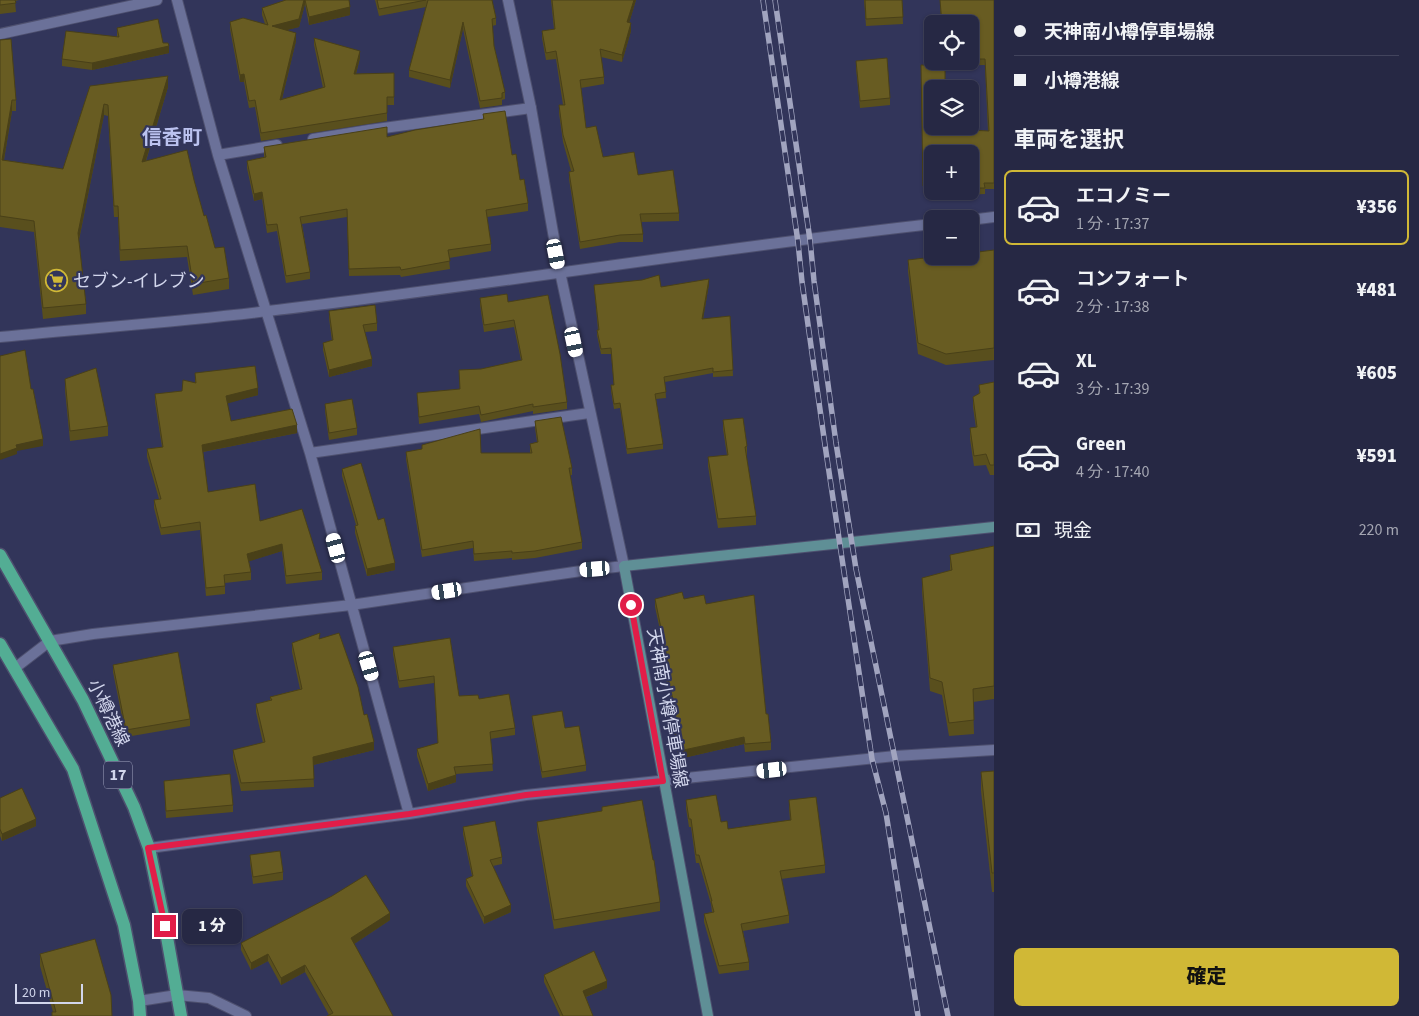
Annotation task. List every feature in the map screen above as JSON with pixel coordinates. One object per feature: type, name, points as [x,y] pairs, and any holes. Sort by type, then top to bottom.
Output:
[{"type":"main road","points":[[624,566],[994,527]]},
{"type":"main road","name":"小樽港線","points":[[0,555],[83,700],[134,807],[148,848],[165,926],[181,1016]]},
{"type":"main road","name":"天神南小樽停車場線","points":[[624,566],[708,1016]]},
{"type":"main road","name":"17","points":[[0,644],[73,769],[124,925],[139,1001],[140,1016]]},
{"type":"street","points":[[0,34],[157,0]]},
{"type":"street","points":[[176,0],[218,155],[310,453],[409,814]]},
{"type":"street","points":[[15,668],[50,641],[93,634],[351,605],[624,566],[589,413],[560,272],[531,108],[508,0]]},
{"type":"street","points":[[303,141],[531,108]]},
{"type":"street","points":[[218,155],[284,144]]},
{"type":"street","points":[[979,219],[994,217]]},
{"type":"street","points":[[0,337],[267,311],[726,249],[924,225]]},
{"type":"street","points":[[310,453],[589,413]]},
{"type":"street","points":[[148,848],[409,814],[526,795],[894,756],[994,750]]},
{"type":"street","points":[[139,1001],[177,995],[209,998],[246,1016]]},
{"type":"building","points":[[0,0],[15,0],[16,3],[0,5]]},
{"type":"building","points":[[286,0],[304,0],[299,19],[272,26],[296,33],[280,100],[325,87],[314,38],[360,51],[354,74],[394,73],[394,97],[387,97],[387,113],[261,133],[255,100],[249,101],[244,74],[240,75],[230,22],[243,18],[268,25],[262,8]]},
{"type":"building","points":[[305,0],[349,0],[350,7],[309,17]]},
{"type":"building","points":[[377,0],[426,0],[379,9]]},
{"type":"building","points":[[428,0],[492,0],[496,18],[492,19],[494,46],[505,92],[502,93],[502,98],[480,101],[463,22],[450,80],[409,70]]},
{"type":"building","points":[[552,0],[634,0],[627,22],[631,23],[622,55],[600,49],[604,77],[580,80],[586,128],[596,126],[603,157],[634,152],[638,175],[673,170],[679,213],[640,214],[643,234],[620,235],[580,242],[569,172],[574,171],[563,135],[559,105],[565,105],[556,51],[546,53],[542,31],[555,29]]},
{"type":"building","points":[[865,0],[902,0],[903,17],[866,19]]},
{"type":"building","points":[[940,0],[994,0],[994,183],[984,183],[985,188],[979,188],[979,145],[924,145],[923,186],[921,65],[924,65],[924,70],[945,70],[945,80],[924,80],[924,135],[979,135],[979,131],[989,131],[985,59],[979,59],[979,15],[941,15]]},
{"type":"building","points":[[158,19],[163,43],[168,43],[169,46],[92,63],[62,59],[66,31],[119,37],[117,28]]},
{"type":"building","points":[[11,39],[16,100],[12,100],[2,160],[63,169],[90,86],[168,76],[142,162],[187,150],[204,216],[206,215],[215,248],[224,247],[229,278],[193,284],[187,246],[120,250],[118,206],[114,206],[108,105],[104,104],[78,233],[86,304],[43,308],[34,221],[0,216],[0,40]]},
{"type":"building","points":[[887,58],[890,98],[860,101],[856,61]]},
{"type":"building","points":[[505,111],[512,155],[516,154],[520,180],[524,179],[528,203],[486,210],[491,244],[448,250],[450,261],[401,270],[400,267],[349,269],[347,209],[300,217],[310,272],[286,276],[277,224],[267,225],[262,192],[254,194],[247,161],[266,157],[264,147],[387,127],[387,137],[415,130],[484,119],[483,114]]},
{"type":"building","points":[[994,250],[994,348],[946,354],[918,343],[908,260],[924,258],[924,265],[979,265],[979,252]]},
{"type":"building","points":[[659,275],[661,287],[709,279],[702,319],[730,316],[733,370],[713,372],[713,368],[664,377],[666,392],[655,394],[663,444],[627,449],[620,403],[614,404],[611,385],[614,385],[611,348],[601,349],[597,330],[599,330],[594,285],[642,280]]},
{"type":"building","points":[[507,294],[508,302],[548,295],[567,402],[533,407],[533,404],[481,415],[479,406],[419,417],[417,393],[460,389],[459,370],[481,369],[522,360],[514,320],[484,325],[480,298]]},
{"type":"building","points":[[375,305],[377,323],[363,325],[372,359],[329,370],[323,343],[333,340],[329,311]]},
{"type":"building","points":[[25,350],[31,389],[33,389],[43,439],[16,445],[17,448],[0,454],[0,356]]},
{"type":"building","points":[[255,366],[258,388],[226,396],[231,421],[292,409],[297,425],[202,445],[208,492],[255,484],[260,521],[302,509],[322,572],[286,576],[282,544],[247,554],[251,572],[224,575],[225,586],[206,588],[200,522],[161,528],[154,500],[161,499],[147,449],[163,447],[155,394],[182,391],[183,380],[196,383],[195,373]]},
{"type":"building","points":[[96,368],[108,426],[70,431],[65,379]]},
{"type":"building","points":[[994,382],[994,465],[990,465],[986,454],[974,456],[970,428],[977,427],[973,397],[980,393],[979,385]]},
{"type":"building","points":[[352,399],[357,428],[329,433],[325,404]]},
{"type":"building","points":[[561,417],[572,468],[569,468],[582,542],[535,551],[512,553],[512,551],[474,554],[473,541],[422,550],[406,452],[422,449],[422,445],[480,429],[481,453],[532,453],[530,444],[538,442],[535,421]]},
{"type":"building","points":[[743,418],[747,446],[745,447],[756,516],[718,519],[708,457],[728,455],[723,420]]},
{"type":"building","points":[[361,463],[378,520],[384,518],[395,563],[367,569],[355,526],[358,525],[342,469]]},
{"type":"building","points":[[994,546],[994,686],[973,689],[974,720],[949,723],[942,682],[930,678],[922,578],[952,570],[950,555]]},
{"type":"building","points":[[682,592],[684,599],[704,595],[706,604],[754,595],[766,714],[768,714],[771,742],[745,744],[744,737],[679,751],[671,714],[676,712],[664,663],[668,662],[655,599]]},
{"type":"building","points":[[320,633],[319,639],[339,633],[358,687],[364,715],[367,714],[374,742],[313,757],[314,779],[241,783],[233,750],[265,742],[256,704],[272,700],[270,697],[302,689],[292,643]]},
{"type":"building","points":[[450,638],[459,696],[478,695],[479,699],[509,694],[515,728],[490,732],[493,764],[454,767],[456,775],[428,784],[417,749],[438,743],[434,676],[399,681],[393,647]]},
{"type":"building","points":[[178,652],[190,719],[126,730],[113,665]]},
{"type":"building","points":[[562,711],[565,728],[579,726],[586,765],[542,772],[532,716]]},
{"type":"building","points":[[994,771],[994,873],[992,873],[981,772]]},
{"type":"building","points":[[230,774],[233,805],[166,811],[164,781]]},
{"type":"building","points":[[22,788],[36,819],[2,834],[0,829],[0,798]]},
{"type":"building","points":[[716,795],[721,822],[727,821],[728,829],[791,820],[789,800],[816,797],[825,865],[780,871],[789,915],[741,924],[749,962],[719,966],[704,914],[714,912],[712,901],[699,855],[696,855],[691,819],[689,819],[686,800]]},
{"type":"building","points":[[642,800],[660,902],[554,920],[537,822],[602,811],[602,807]]},
{"type":"building","points":[[495,821],[502,857],[490,860],[511,905],[484,917],[466,879],[473,876],[463,827]]},
{"type":"building","points":[[280,851],[283,872],[253,877],[250,855]]},
{"type":"building","points":[[366,875],[390,913],[351,938],[393,1016],[327,1016],[333,1013],[305,965],[281,978],[268,954],[251,963],[241,943],[332,896]]},
{"type":"building","points":[[95,939],[111,995],[112,1016],[52,1016],[52,1012],[56,1012],[40,954]]},
{"type":"building","points":[[594,951],[607,981],[583,991],[593,1016],[563,1016],[544,975]]},
{"type":"railway","points":[[763,0],[825,445],[872,759],[886,813],[918,1016]]},
{"type":"railway","points":[[775,0],[810,240],[836,443],[856,569],[948,1016]]},
{"type":"place","name":"セブン-イレブン","points":[[57,281]]},
{"type":"district","name":"信香町","points":[[172,138]]},
{"type":"route","points":[[165,926],[148,848],[409,814],[526,795],[663,781],[631,605]]}]
